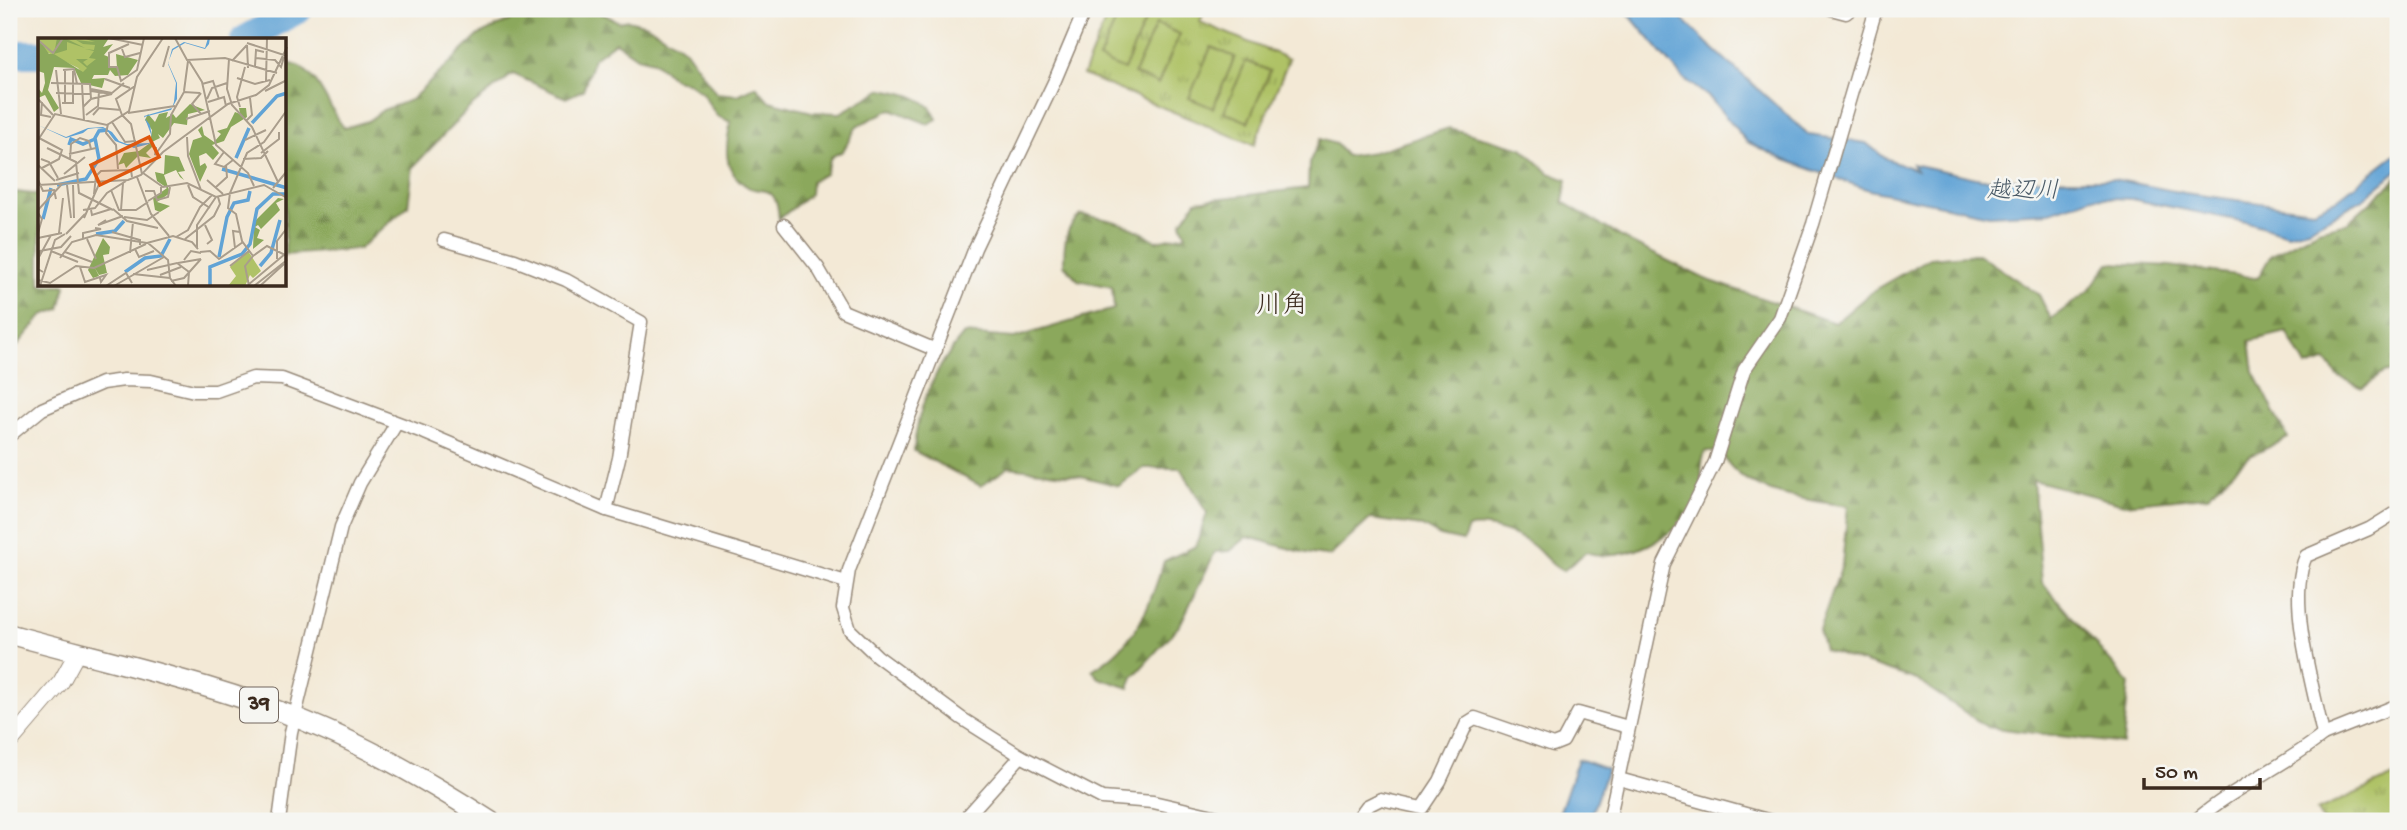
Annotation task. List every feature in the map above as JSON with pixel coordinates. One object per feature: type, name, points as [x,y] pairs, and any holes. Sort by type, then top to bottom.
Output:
[{"type":"main road","name":"39","points":[[9,634],[295,718],[373,752],[490,821]]},
{"type":"street","points":[[1085,9],[1055,80],[975,248],[846,582],[843,596],[846,620],[859,640],[961,718],[1021,757],[1102,798],[1153,802],[1236,821]]},
{"type":"street","points":[[1831,9],[1846,13],[1850,9]]},
{"type":"street","points":[[1609,821],[1664,564],[1715,462],[1744,370],[1780,318],[1818,206],[1875,12]]},
{"type":"street","points":[[784,225],[818,268],[843,311],[936,350]]},
{"type":"street","points":[[444,240],[515,260],[566,280],[641,322],[619,458],[606,510]]},
{"type":"street","points":[[9,436],[42,409],[102,383],[124,380],[151,381],[194,391],[216,391],[253,377],[282,379],[606,510],[846,582]]},
{"type":"street","points":[[279,821],[295,718],[341,527],[360,483],[397,424]]},
{"type":"street","points":[[2323,735],[2305,647],[2299,595],[2301,566],[2306,556],[2369,529],[2398,511]]},
{"type":"street","points":[[9,743],[53,692],[77,653]]},
{"type":"street","points":[[2195,821],[2210,808],[2299,754],[2323,735],[2398,705]]},
{"type":"street","points":[[1356,821],[1367,806],[1381,799],[1422,808],[1440,781],[1467,723],[1475,718],[1553,745],[1563,741],[1578,713],[1628,727]]},
{"type":"street","points":[[963,821],[1021,757]]},
{"type":"street","points":[[1619,779],[1771,821]]},
{"type":"green space","points":[[534,9],[593,9],[619,22],[628,20],[647,25],[685,49],[716,93],[738,95],[756,86],[769,101],[812,112],[840,113],[883,89],[907,94],[922,101],[934,112],[937,119],[928,124],[891,109],[857,126],[843,151],[831,157],[825,174],[811,181],[810,194],[779,219],[775,198],[768,192],[748,187],[734,174],[730,166],[727,140],[731,122],[717,116],[702,93],[689,83],[675,79],[653,61],[637,57],[615,42],[594,58],[583,90],[566,98],[513,74],[469,108],[413,167],[408,206],[359,249],[287,255],[287,63],[296,65],[313,78],[344,128],[368,121],[383,110],[411,100],[479,35]]},
{"type":"green space","points":[[1110,9],[1205,9],[1200,22],[1289,59],[1254,145],[1083,75]]},
{"type":"green space","points":[[1121,9],[1146,19],[1124,70],[1099,59]]},
{"type":"green space","points":[[1156,24],[1180,34],[1158,84],[1134,74]]},
{"type":"green space","points":[[1211,47],[1235,57],[1213,108],[1189,98]]},
{"type":"green space","points":[[1246,61],[1270,71],[1248,122],[1224,112]]},
{"type":"green space","points":[[1449,128],[1522,148],[1549,173],[1567,180],[1563,202],[1630,242],[1705,279],[1835,323],[1874,290],[1930,258],[1978,254],[2039,295],[2051,319],[2089,291],[2109,263],[2170,266],[2258,278],[2271,255],[2318,230],[2347,223],[2398,177],[2398,370],[2383,373],[2363,388],[2339,377],[2326,361],[2306,367],[2287,332],[2250,341],[2254,372],[2288,438],[2248,457],[2207,496],[2124,504],[2033,480],[2042,582],[2129,683],[2123,744],[1987,727],[1917,680],[1824,650],[1819,630],[1842,565],[1848,506],[1795,498],[1761,487],[1732,468],[1722,454],[1706,451],[1701,472],[1703,508],[1648,545],[1618,555],[1586,552],[1563,571],[1522,539],[1507,532],[1482,527],[1468,528],[1463,541],[1440,536],[1422,526],[1370,519],[1330,556],[1247,537],[1230,551],[1215,552],[1180,625],[1133,677],[1129,688],[1099,678],[1092,670],[1107,660],[1130,637],[1146,610],[1164,561],[1196,546],[1207,513],[1181,468],[1144,468],[1119,486],[1081,476],[1009,467],[981,486],[914,451],[923,404],[936,374],[964,334],[1014,338],[1114,309],[1112,287],[1078,280],[1064,265],[1068,231],[1081,215],[1120,223],[1156,241],[1186,235],[1181,223],[1196,201],[1308,188],[1309,163],[1320,139],[1336,144],[1346,156],[1374,152]]},
{"type":"green space","points":[[16,192],[38,195],[38,287],[66,287],[60,309],[43,315],[15,348],[9,349],[9,195]]},
{"type":"green space","points":[[2398,774],[2398,821],[2322,821],[2317,811]]},
{"type":"water","name":"越辺川","points":[[1624,9],[1673,9],[1809,135],[1866,143],[1885,158],[1916,170],[1912,164],[1981,179],[2113,179],[2184,193],[2313,210],[2336,200],[2398,152],[2398,170],[2362,200],[2308,229],[2287,234],[2251,223],[2131,199],[2093,197],[2050,212],[1989,215],[1869,190],[1785,160],[1747,142],[1710,98],[1682,77]]},
{"type":"water","points":[[1578,759],[1607,769],[1589,821],[1559,814]]},
{"type":"waterway","points":[[248,38],[299,9]]},
{"type":"waterway","points":[[9,54],[38,54]]},
{"type":"district","name":"川角","points":[[1282,307]]}]
